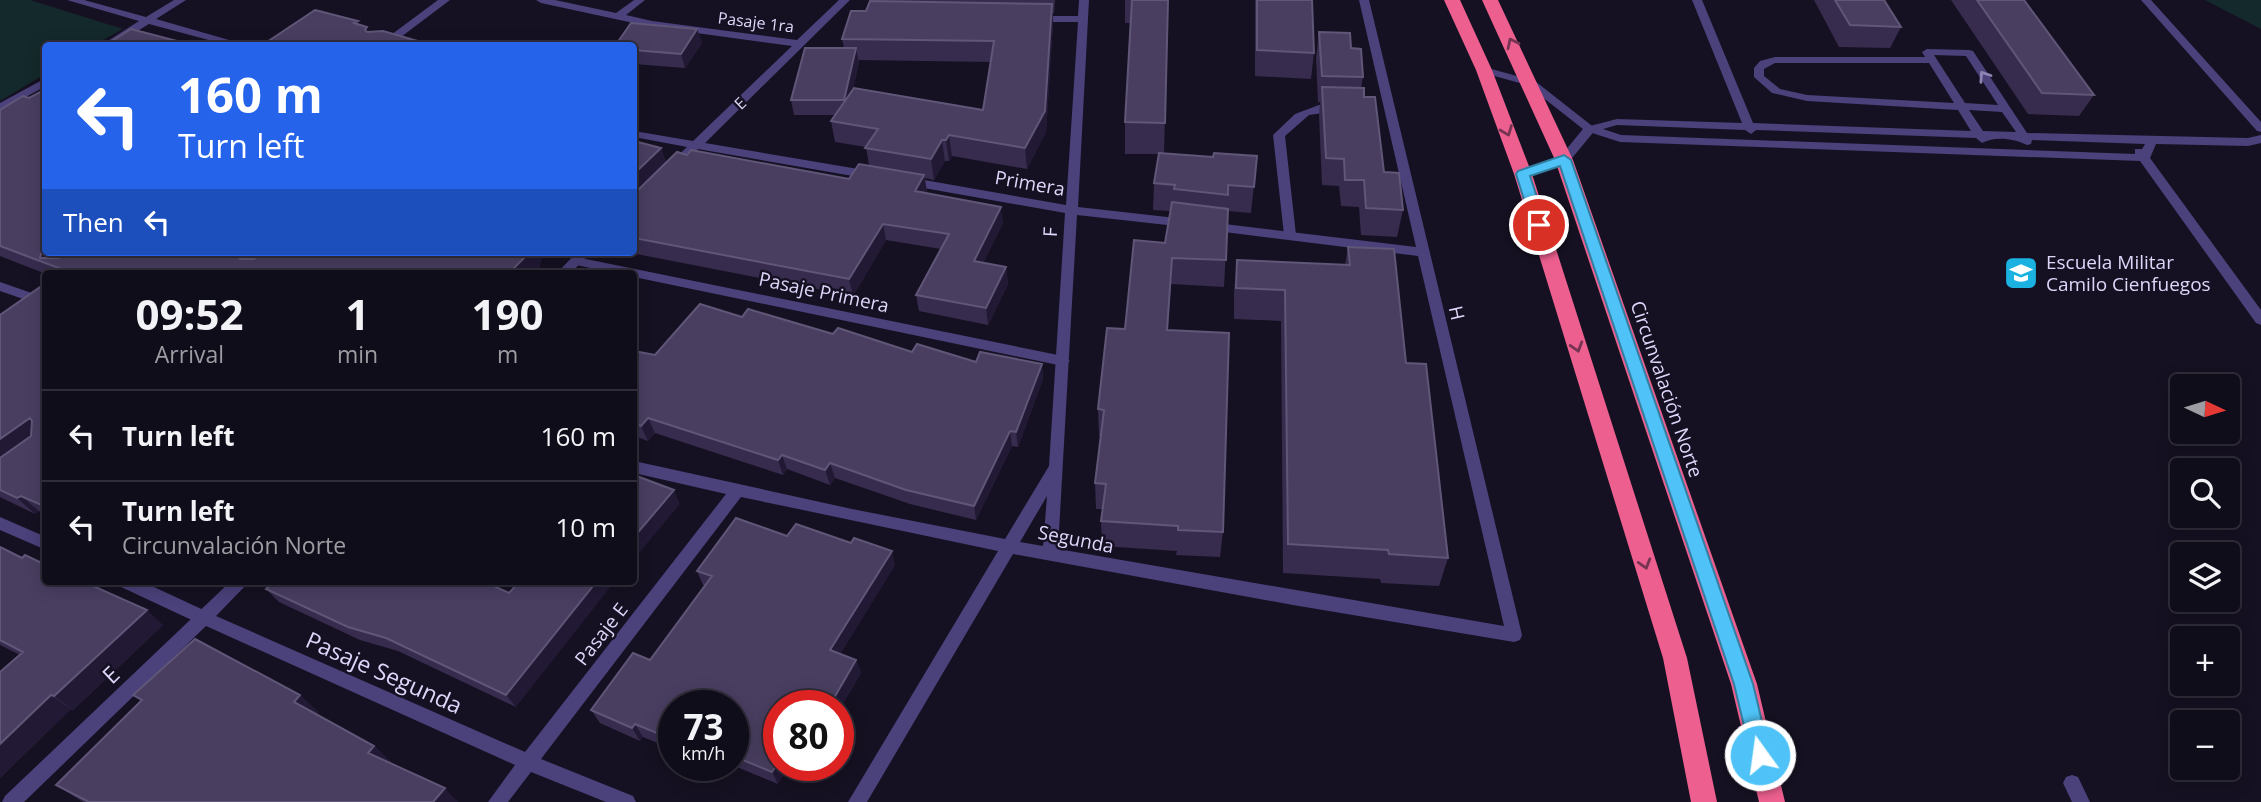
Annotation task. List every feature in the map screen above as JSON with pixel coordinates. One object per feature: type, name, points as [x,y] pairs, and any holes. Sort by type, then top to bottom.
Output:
[{"type":"highway","points":[[1452,0],[1484,70],[1523,174],[1675,658],[1704,802]]},
{"type":"highway","name":"Circunvalación Norte","points":[[1490,0],[1531,83],[1564,160],[1744,684],[1772,802]]},
{"type":"street","points":[[72,0],[229,42]]},
{"type":"street","points":[[111,42],[181,0]]},
{"type":"street","points":[[387,42],[445,0]]},
{"type":"street","name":"Pasaje 1ra","points":[[541,0],[652,24],[801,44]]},
{"type":"street","points":[[618,17],[640,0]]},
{"type":"street","name":"E","points":[[661,180],[845,0]]},
{"type":"street","name":"F","points":[[1050,554],[1084,0]]},
{"type":"street","name":"H","points":[[1364,0],[1383,109],[1423,252],[1514,635]]},
{"type":"street","points":[[1697,0],[1756,143]]},
{"type":"street","points":[[2146,0],[2261,129]]},
{"type":"street","points":[[831,15],[845,15]]},
{"type":"street","points":[[1027,19],[1083,19]]},
{"type":"street","points":[[1990,152],[1927,52],[1969,53],[2035,154]]},
{"type":"street","points":[[1933,60],[1775,60],[1764,63],[1759,68],[1759,76],[1776,91],[1807,98],[2006,108]]},
{"type":"street","points":[[1484,70],[1531,83],[1590,129],[1620,138],[2144,158]]},
{"type":"street","points":[[0,108],[42,83]]},
{"type":"street","points":[[1290,235],[1279,135],[1293,119],[1314,107],[1352,108]]},
{"type":"street","points":[[1523,174],[1564,160],[1590,129],[1617,122],[2152,140],[2248,142],[2261,139]]},
{"type":"street","points":[[637,135],[884,177]]},
{"type":"street","points":[[2130,139],[2261,320]]},
{"type":"street","points":[[2144,158],[2152,140]]},
{"type":"street","name":"Primera","points":[[898,180],[1072,210],[1423,252]]},
{"type":"street","points":[[566,270],[581,256]]},
{"type":"street","name":"Pasaje Primera","points":[[581,256],[1063,360]]},
{"type":"street","points":[[0,286],[25,300],[42,302]]},
{"type":"street","points":[[25,300],[42,289]]},
{"type":"street","name":"F","points":[[857,802],[1056,467]]},
{"type":"street","name":"Segunda","points":[[637,468],[737,491],[1050,554],[1251,592],[1514,635]]},
{"type":"street","name":"Pasaje E","points":[[497,802],[737,491]]},
{"type":"street","points":[[0,523],[42,542]]},
{"type":"street","name":"Pasaje Segunda","points":[[134,585],[528,762],[627,802]]},
{"type":"street","name":"E","points":[[12,802],[238,585]]},
{"type":"street","points":[[2072,783],[2081,802]]},
{"type":"green space","points":[[0,0],[30,0],[123,29],[99,42],[42,42],[42,76],[0,101]]},
{"type":"green space","points":[[2205,0],[2261,0],[2261,29]]},
{"type":"building","points":[[1132,0],[1168,0],[1165,123],[1125,122]]},
{"type":"building","points":[[1257,0],[1312,0],[1314,53],[1257,50]]},
{"type":"building","points":[[1835,0],[1884,0],[1901,27],[1850,25]]},
{"type":"building","points":[[1977,0],[2024,0],[2094,95],[2042,93]]},
{"type":"building","points":[[870,1],[1052,4],[1045,111],[1025,148],[949,135],[946,140],[942,140],[931,159],[865,148],[878,129],[831,121],[854,88],[983,110],[994,41],[842,39],[851,11],[866,11]]},
{"type":"building","points":[[315,10],[358,21],[354,23],[367,27],[367,32],[383,31],[421,42],[267,42]]},
{"type":"building","points":[[631,23],[697,29],[681,54],[637,50],[637,42],[618,42]]},
{"type":"building","points":[[131,29],[181,42],[110,42]]},
{"type":"building","points":[[1319,32],[1350,33],[1351,48],[1361,49],[1363,77],[1322,76]]},
{"type":"building","points":[[805,48],[856,48],[844,100],[791,100]]},
{"type":"building","points":[[1322,87],[1364,88],[1364,97],[1375,97],[1384,172],[1399,173],[1403,210],[1366,208],[1364,180],[1345,180],[1344,159],[1326,158]]},
{"type":"building","points":[[42,91],[40,258],[526,256],[512,270],[64,270],[0,246],[0,110],[23,96],[29,98]]},
{"type":"building","points":[[637,142],[661,148],[637,171]]},
{"type":"building","points":[[691,150],[849,179],[859,164],[924,175],[915,191],[1001,207],[974,261],[1006,267],[986,308],[916,295],[949,234],[883,224],[849,279],[637,239],[637,191],[677,152],[687,155]]},
{"type":"building","points":[[1159,153],[1213,157],[1214,153],[1257,156],[1254,187],[1228,185],[1228,195],[1174,189],[1175,185],[1154,183]]},
{"type":"building","points":[[1172,202],[1228,209],[1226,260],[1172,258],[1167,330],[1229,333],[1223,532],[1101,521],[1106,484],[1095,483],[1104,410],[1098,409],[1107,328],[1125,329],[1134,240],[1165,243]]},
{"type":"building","points":[[1348,247],[1394,249],[1406,363],[1426,364],[1448,558],[1389,554],[1388,550],[1288,544],[1285,290],[1236,288],[1237,260],[1350,265]]},
{"type":"building","points":[[42,286],[42,505],[0,490],[0,458],[31,436],[32,421],[30,418],[0,439],[0,315]]},
{"type":"building","points":[[700,304],[742,317],[748,309],[833,334],[838,328],[912,352],[917,344],[976,362],[980,352],[1042,364],[1016,432],[1010,431],[974,506],[906,490],[830,463],[825,470],[782,455],[778,460],[648,418],[641,426],[637,424],[637,352],[655,355]]},
{"type":"building","points":[[637,476],[674,490],[637,533]]},
{"type":"building","points":[[736,518],[787,536],[796,524],[851,543],[854,538],[892,551],[830,650],[856,660],[839,690],[763,690],[763,768],[749,763],[749,690],[658,690],[658,733],[635,724],[632,728],[591,710],[633,653],[650,660],[712,576],[697,571]]},
{"type":"building","points":[[0,547],[22,558],[25,555],[42,563],[42,585],[91,585],[147,610],[0,744],[0,672],[23,652],[0,640]]},
{"type":"building","points":[[270,585],[492,585],[509,593],[516,585],[594,585],[506,695],[386,638],[348,627],[266,589]]},
{"type":"building","points":[[195,639],[300,695],[294,702],[374,746],[368,753],[445,788],[433,802],[89,802],[56,785],[142,700],[133,695]]},
{"type":"place","name":"Escuela Militar Camilo Cienfuegos","points":[[2021,273]]},
{"type":"route","points":[[1539,225],[1523,174],[1564,160],[1744,684],[1760,755]]}]
